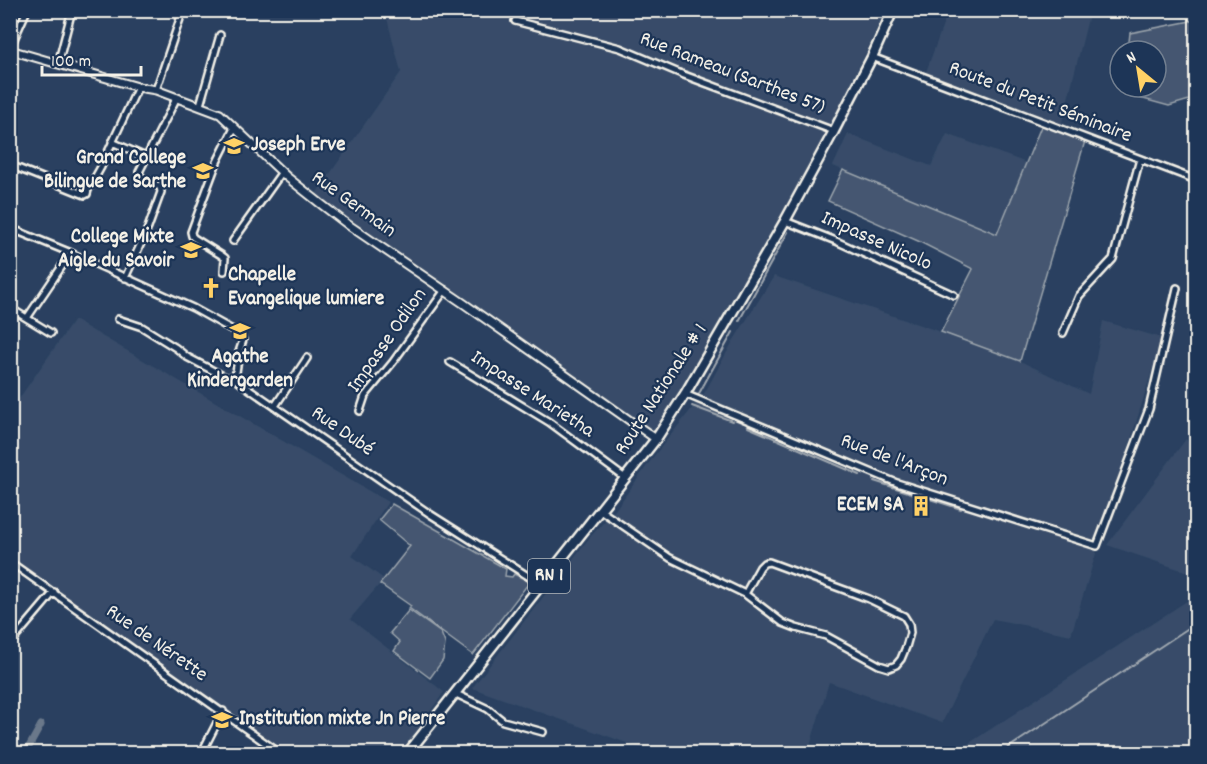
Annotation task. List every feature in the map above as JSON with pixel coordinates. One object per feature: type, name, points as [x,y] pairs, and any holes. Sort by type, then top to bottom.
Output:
[{"type":"main road","name":"Route Nationale # 1","points":[[407,753],[656,439],[686,394],[834,131],[893,10]]},
{"type":"street","points":[[10,49],[27,10]]},
{"type":"street","points":[[58,64],[72,10]]},
{"type":"street","points":[[156,90],[182,11]]},
{"type":"street","name":"Rue Rameau (Sarthes 57)","points":[[514,21],[620,48],[684,75],[834,131]]},
{"type":"street","points":[[200,105],[220,35]]},
{"type":"street","name":"Rue Germain","points":[[10,49],[138,87],[156,90],[220,114],[282,172],[347,224],[656,439]]},
{"type":"street","name":"Route du Petit Séminaire","points":[[872,57],[1197,180]]},
{"type":"street","points":[[10,165],[87,194],[138,87]]},
{"type":"street","points":[[125,278],[148,228],[161,192],[160,187],[141,177],[139,172],[177,97]]},
{"type":"street","points":[[224,272],[225,258],[194,238],[191,232],[217,162],[234,128]]},
{"type":"street","points":[[112,142],[146,157]]},
{"type":"street","points":[[1063,333],[1079,296],[1113,259],[1140,159]]},
{"type":"street","points":[[233,242],[282,172]]},
{"type":"street","name":"Impasse Nicolo","points":[[785,221],[836,241],[954,295]]},
{"type":"street","points":[[10,228],[208,315],[242,337],[235,379]]},
{"type":"street","points":[[27,318],[71,253]]},
{"type":"street","name":"Rue de l'Arçon","points":[[686,394],[897,483],[1097,546],[1149,409],[1177,288]]},
{"type":"street","name":"Impasse Odilon","points":[[360,411],[365,396],[393,362],[444,290]]},
{"type":"street","points":[[10,308],[51,333]]},
{"type":"street","name":"Rue Dubé","points":[[118,319],[142,327],[187,357],[225,377],[235,379],[430,514],[542,585]]},
{"type":"street","points":[[275,406],[307,358]]},
{"type":"street","name":"Impasse Marietha","points":[[450,362],[549,422],[625,478]]},
{"type":"street","points":[[600,510],[670,558],[732,586],[783,622],[826,636],[879,665],[890,668],[896,665],[901,659],[910,633],[909,624],[904,616],[870,599],[770,562],[760,567],[745,594]]},
{"type":"street","name":"Rue de Nérette","points":[[10,561],[281,753]]},
{"type":"street","points":[[10,644],[54,592]]},
{"type":"street","points":[[454,693],[488,709],[503,721],[543,732]]},
{"type":"street","points":[[201,753],[223,711]]},
{"type":"shaded area","points":[[385,11],[885,11],[836,122],[654,434],[315,195],[401,72]]},
{"type":"shaded area","points":[[948,11],[1090,11],[1060,131],[926,72]]},
{"type":"shaded area","points":[[1196,20],[1196,98],[1169,106],[1143,99],[1168,99],[1168,39],[1129,39],[1130,33]]},
{"type":"shaded area","points":[[1042,124],[1085,141],[1020,361],[941,332],[973,269],[918,241],[828,201],[843,170],[997,234]]},
{"type":"shaded area","points":[[848,134],[931,166],[947,134],[1027,163],[997,234],[833,166]]},
{"type":"shaded area","points":[[774,276],[1020,361],[1089,394],[1103,321],[1162,338],[1071,635],[993,619],[942,723],[829,682],[808,753],[655,753],[472,688],[590,537],[615,510],[705,392],[732,343]]},
{"type":"shaded area","points":[[74,320],[388,502],[352,556],[384,579],[350,619],[444,692],[401,753],[285,753],[11,559],[11,410]]},
{"type":"shaded area","points":[[1186,439],[1196,451],[1196,575],[1107,545]]},
{"type":"shaded area","points":[[392,504],[506,569],[505,576],[512,577],[514,574],[528,581],[473,655],[380,584],[410,546],[379,520]]},
{"type":"shaded area","points":[[1196,595],[1196,753],[954,753]]},
{"type":"shaded area","points":[[409,610],[441,633],[445,643],[443,660],[430,678],[394,651],[400,642],[390,633]]},
{"type":"waterway","points":[[739,321],[788,232]]},
{"type":"waterway","points":[[697,397],[733,332]]},
{"type":"waterway","points":[[692,406],[732,421]]},
{"type":"waterway","points":[[748,427],[860,475]]},
{"type":"waterway","points":[[874,481],[961,509]]},
{"type":"waterway","points":[[999,754],[1196,623]]},
{"type":"waterway","points":[[25,754],[41,725]]},
{"type":"place","name":"Joseph Erve","points":[[234,146]]},
{"type":"place","name":"Grand College Bilingue de Sarthe","points":[[203,171]]},
{"type":"place","name":"College Mixte Aigle du Savoir","points":[[191,250]]},
{"type":"place","name":"Chapelle Evangelique lumiere","points":[[211,288]]},
{"type":"place","name":"Agathe Kindergarden","points":[[240,331]]},
{"type":"place","name":"ECEM SA","points":[[921,506]]},
{"type":"place","name":"Institution mixte Jn Pierre","points":[[222,720]]}]
